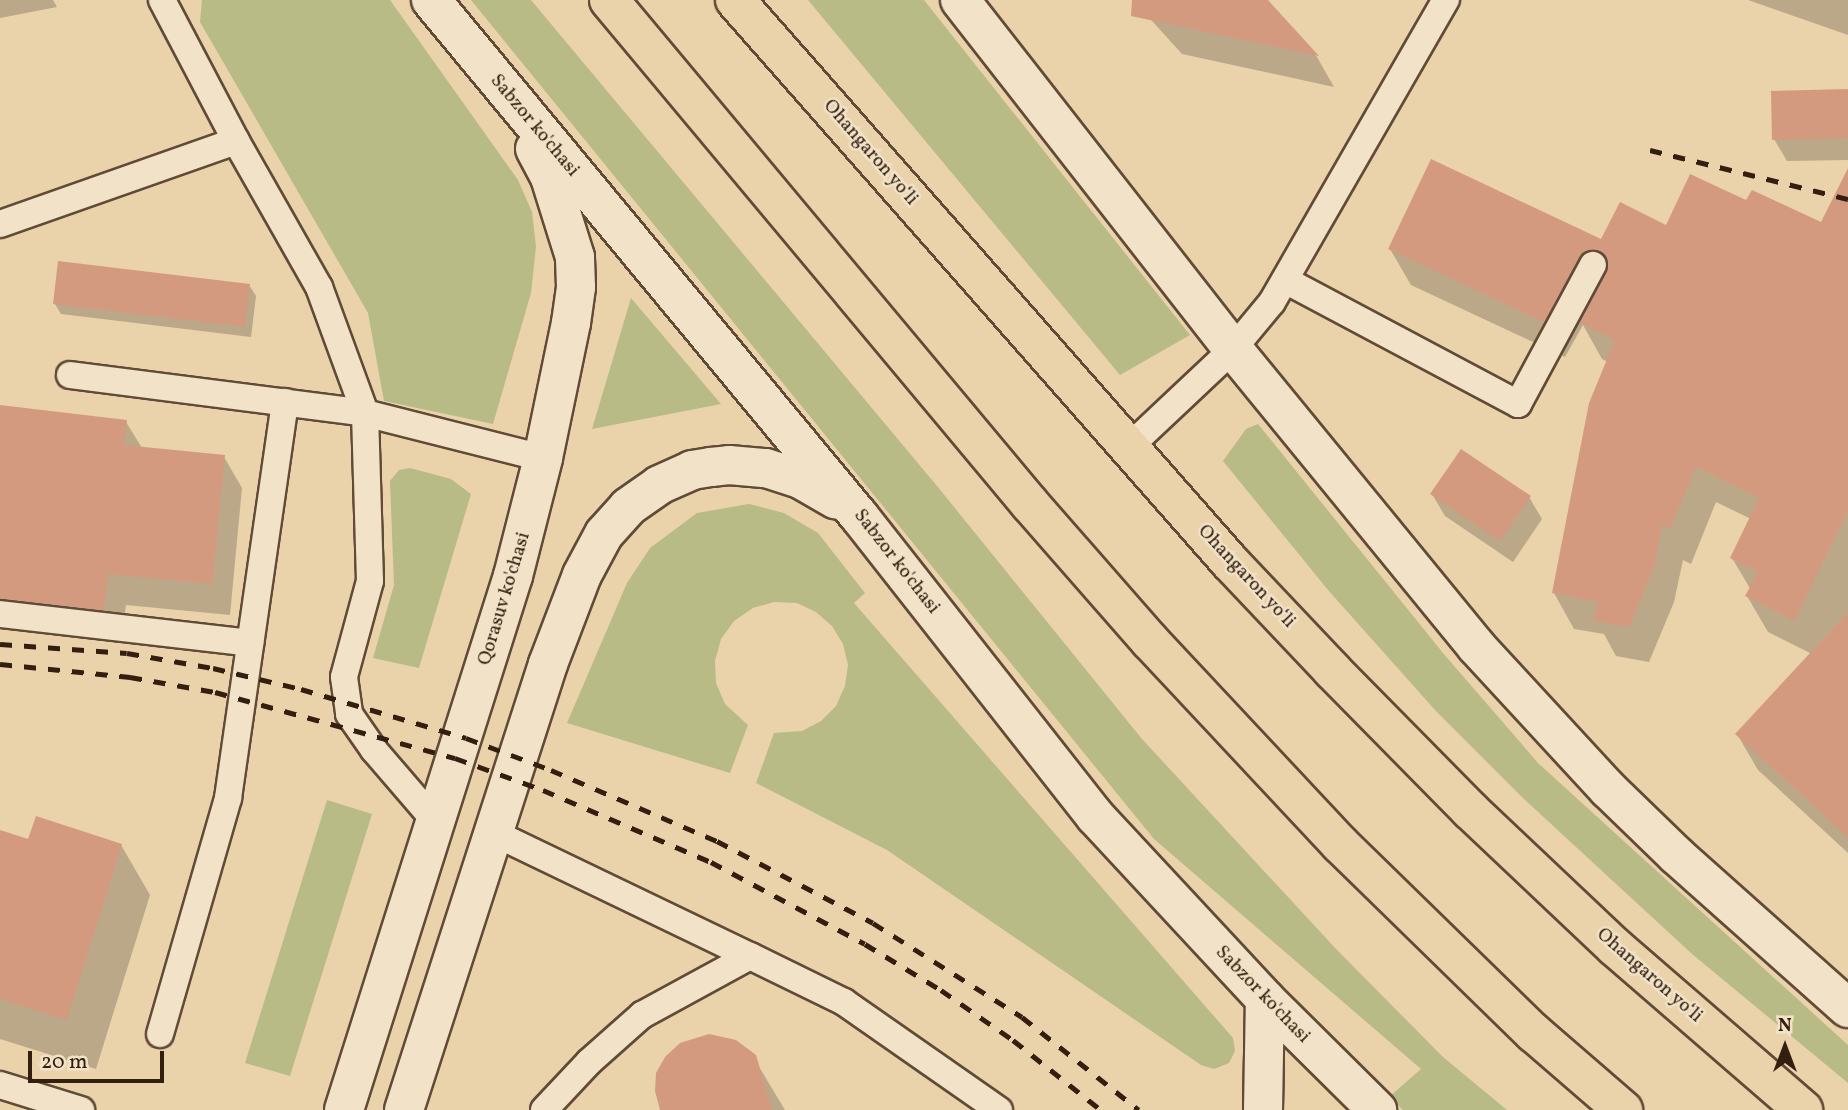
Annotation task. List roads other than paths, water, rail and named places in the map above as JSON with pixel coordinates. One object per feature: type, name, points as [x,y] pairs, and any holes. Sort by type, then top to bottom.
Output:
[{"type":"highway","points":[[609,0],[1021,494],[1150,641],[1340,844],[1534,1032],[1623,1110]]},
{"type":"highway","name":"Ohangaron yoʻli","points":[[735,0],[1230,562],[1470,810],[1615,947],[1803,1110]]},
{"type":"main road","name":"Sabzor ko'chasi","points":[[431,0],[502,89],[859,516],[1095,816],[1265,999],[1377,1110]]},
{"type":"main road","points":[[960,0],[1233,349],[1476,646],[1541,719],[1676,855],[1848,1008]]},
{"type":"main road","name":"Qorasuv ko'chasi","points":[[344,1110],[513,576],[543,458],[571,323],[576,287],[575,257],[550,177],[502,89]]},
{"type":"main road","points":[[404,1110],[548,664],[582,575],[604,534],[628,507],[675,477],[692,470],[729,465],[766,468],[802,480],[859,516]]},
{"type":"main road","points":[[1263,1110],[1265,999]]},
{"type":"lane","points":[[1129,447],[1233,349],[1272,302],[1446,0]]},
{"type":"lane","points":[[164,1],[236,141],[320,287],[365,413],[370,581],[344,677],[349,714],[374,750],[436,822]]},
{"type":"lane","points":[[0,224],[236,141]]},
{"type":"lane","points":[[1285,280],[1518,404],[1593,265]]},
{"type":"lane","points":[[70,375],[365,413],[543,458]]},
{"type":"lane","points":[[160,1034],[228,798],[285,402]]},
{"type":"lane","points":[[0,614],[250,643]]},
{"type":"lane","points":[[494,833],[844,1002],[999,1110]]},
{"type":"lane","points":[[544,1110],[589,1062],[642,1015],[750,956]]},
{"type":"lane","points":[[0,1085],[81,1110]]},
{"type":"railway","points":[[1650,150],[1848,199]]},
{"type":"railway","points":[[0,644],[127,653],[213,668],[301,689],[466,738],[551,770],[717,841],[873,923],[1022,1017],[1139,1110]]},
{"type":"railway","points":[[0,664],[130,677],[215,692],[455,758],[543,790],[711,862],[865,944],[941,990],[1013,1040],[1101,1110]]}]
